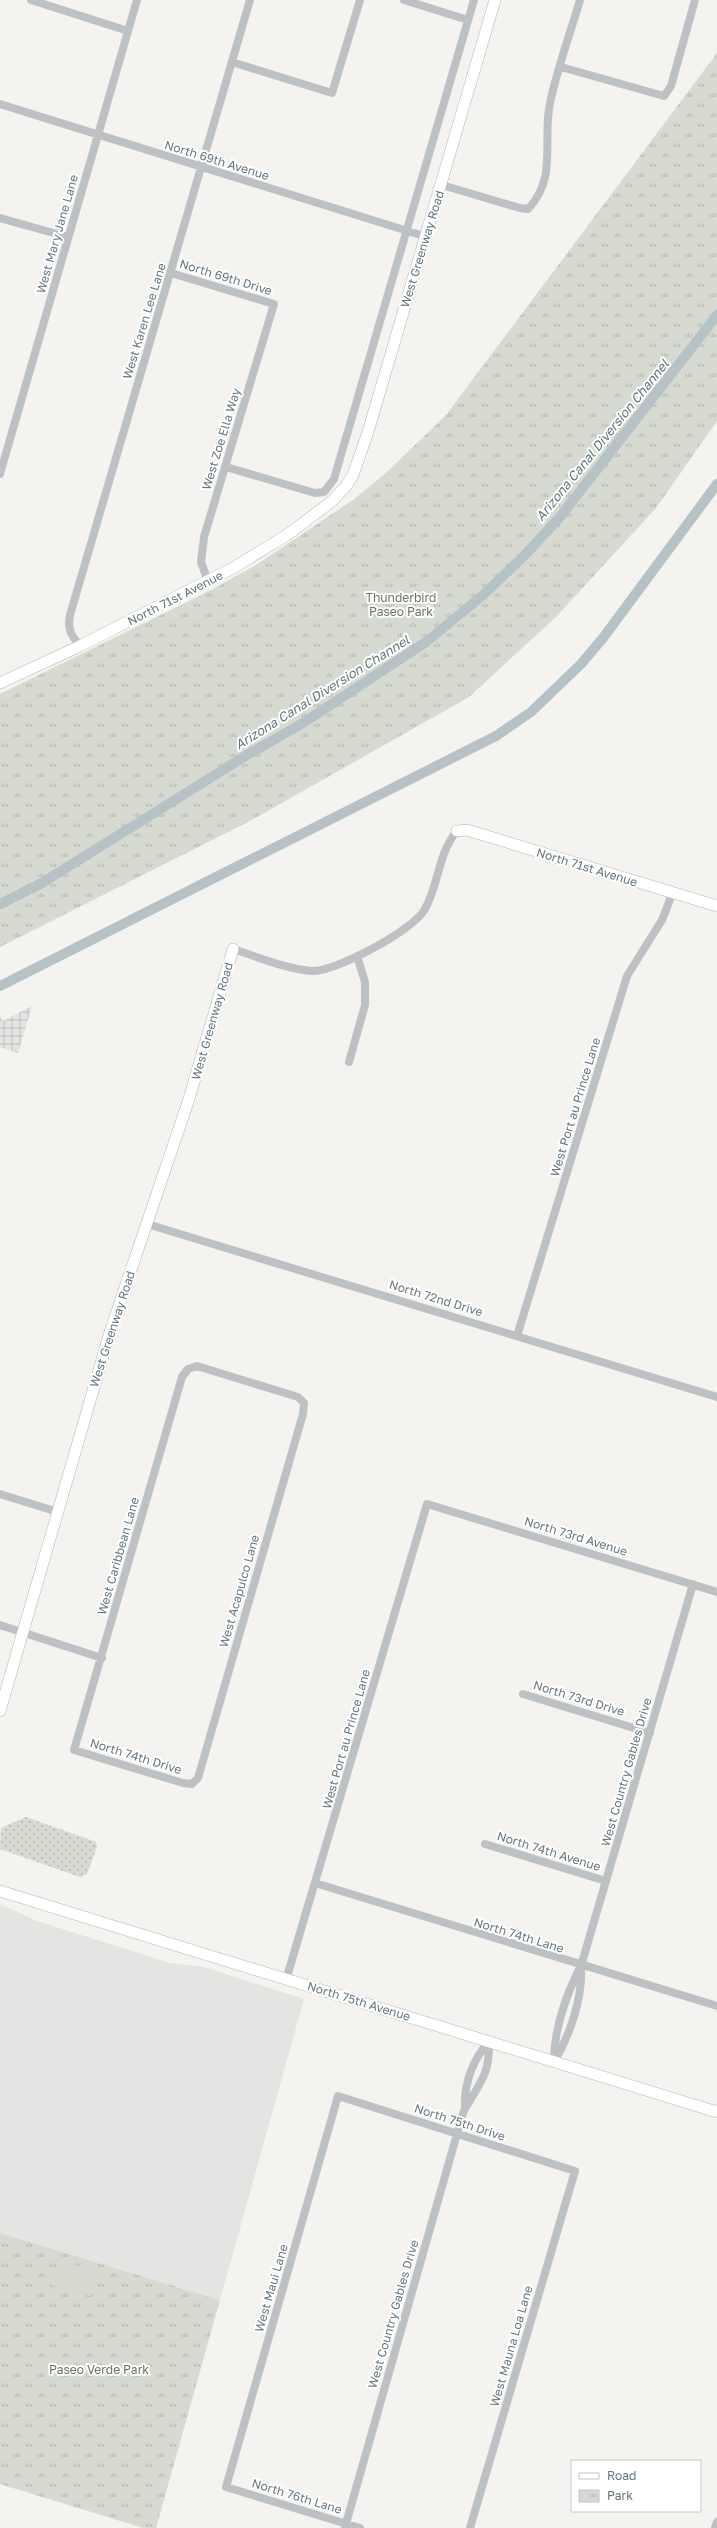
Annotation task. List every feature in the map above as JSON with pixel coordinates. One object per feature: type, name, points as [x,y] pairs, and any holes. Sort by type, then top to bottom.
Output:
[{"type":"street","points":[[31,0],[128,30]]},
{"type":"street","name":"West Mary Jane Lane","points":[[0,474],[137,0]]},
{"type":"street","name":"West Karen Lee Lane","points":[[80,646],[71,635],[68,626],[70,615],[250,0]]},
{"type":"street","points":[[232,62],[332,93],[360,0]]},
{"type":"street","points":[[404,0],[468,20]]},
{"type":"street","name":"West Greenway Road","points":[[226,466],[308,493],[324,492],[334,479],[474,0]]},
{"type":"street","name":"West Greenway Road","points":[[340,494],[353,475],[359,460],[427,237],[495,0]]},
{"type":"street","points":[[442,185],[528,209],[541,192],[547,176],[550,104],[580,0]]},
{"type":"street","points":[[561,67],[664,96],[671,86],[696,0]]},
{"type":"street","name":"North 69th Avenue","points":[[0,104],[427,237]]},
{"type":"street","points":[[0,218],[68,238]]},
{"type":"street","name":"North 69th Drive","points":[[170,272],[274,304]]},
{"type":"street","name":"West Zoe Ella Way","points":[[208,581],[201,562],[201,554],[274,304]]},
{"type":"street","name":"North 71st Avenue","points":[[0,683],[80,646],[208,581],[269,547],[340,494]]},
{"type":"street","name":"North 71st Avenue","points":[[457,831],[467,830],[717,906]]},
{"type":"street","points":[[233,949],[313,971],[328,969],[357,956],[413,924],[423,914],[446,845],[457,831]]},
{"type":"street","name":"West Port au Prince Lane","points":[[517,1336],[627,976],[662,920],[673,892]]},
{"type":"street","name":"West Greenway Road","points":[[0,1711],[110,1332],[188,1102],[233,949]]},
{"type":"street","points":[[348,1062],[366,1004],[365,982],[357,956]]},
{"type":"street","name":"North 72nd Drive","points":[[147,1224],[717,1397]]},
{"type":"street","name":"West Caribbean Lane","points":[[74,1750],[102,1658],[182,1376],[188,1369],[197,1366],[298,1397],[304,1403]]},
{"type":"street","name":"West Acapulco Lane","points":[[192,1784],[198,1778],[303,1414],[304,1403]]},
{"type":"street","points":[[0,1494],[58,1512]]},
{"type":"street","name":"West Port au Prince Lane","points":[[286,1980],[427,1504]]},
{"type":"street","name":"North 73rd Avenue","points":[[427,1504],[717,1592]]},
{"type":"street","name":"West Country Gables Drive","points":[[554,2061],[555,2039],[572,1982],[581,1966],[693,1584]]},
{"type":"street","points":[[0,1625],[102,1658]]},
{"type":"street","name":"North 73rd Drive","points":[[523,1694],[650,1733]]},
{"type":"street","name":"North 74th Drive","points":[[74,1750],[183,1783],[192,1784]]},
{"type":"street","name":"North 74th Avenue","points":[[485,1844],[606,1881]]},
{"type":"street","name":"North 74th Lane","points":[[315,1883],[717,2007]]},
{"type":"street","name":"North 75th Avenue","points":[[0,1891],[717,2112]]},
{"type":"street","name":"West Country Gables Drive","points":[[466,2108],[464,2093],[476,2055],[489,2041]]},
{"type":"street","name":"West Country Gables Drive","points":[[346,2526],[457,2134],[466,2108],[474,2097],[485,2075],[490,2060],[489,2041]]},
{"type":"street","name":"North 75th Drive","points":[[338,2096],[575,2171]]},
{"type":"street","name":"West Maui Lane","points":[[226,2487],[338,2096]]},
{"type":"street","name":"West Mauna Loa Lane","points":[[470,2528],[575,2171]]},
{"type":"street","name":"North 76th Lane","points":[[226,2487],[346,2526],[360,2528]]},
{"type":"street","points":[[715,2528],[717,2522]]},
{"type":"shaded area","points":[[32,1006],[18,1053],[0,1047],[0,1015],[3,1021]]},
{"type":"shaded area","points":[[0,1904],[37,1921],[170,1963],[204,1967],[304,1999],[220,2300],[0,2233]]},
{"type":"green space","name":"Thunderbird Paseo Park","points":[[717,53],[717,421],[656,508],[557,616],[469,697],[250,821],[0,947],[0,694],[211,590],[256,565],[353,500],[386,473],[446,415]]},
{"type":"green space","points":[[26,1817],[96,1842],[97,1847],[87,1874],[80,1877],[0,1849],[1,1828]]},
{"type":"green space","name":"Paseo Verde Park","points":[[0,2233],[220,2300],[156,2528],[143,2528],[0,2484]]},
{"type":"green space","points":[[59,2260],[98,2272],[90,2296],[52,2285]]},
{"type":"waterway","name":"Arizona Canal Diversion Channel","points":[[0,904],[42,883],[247,755],[303,723],[426,642],[482,596],[524,556],[560,517],[717,315]]},
{"type":"waterway","points":[[0,986],[496,736],[531,712],[581,664],[603,638],[717,484]]}]
